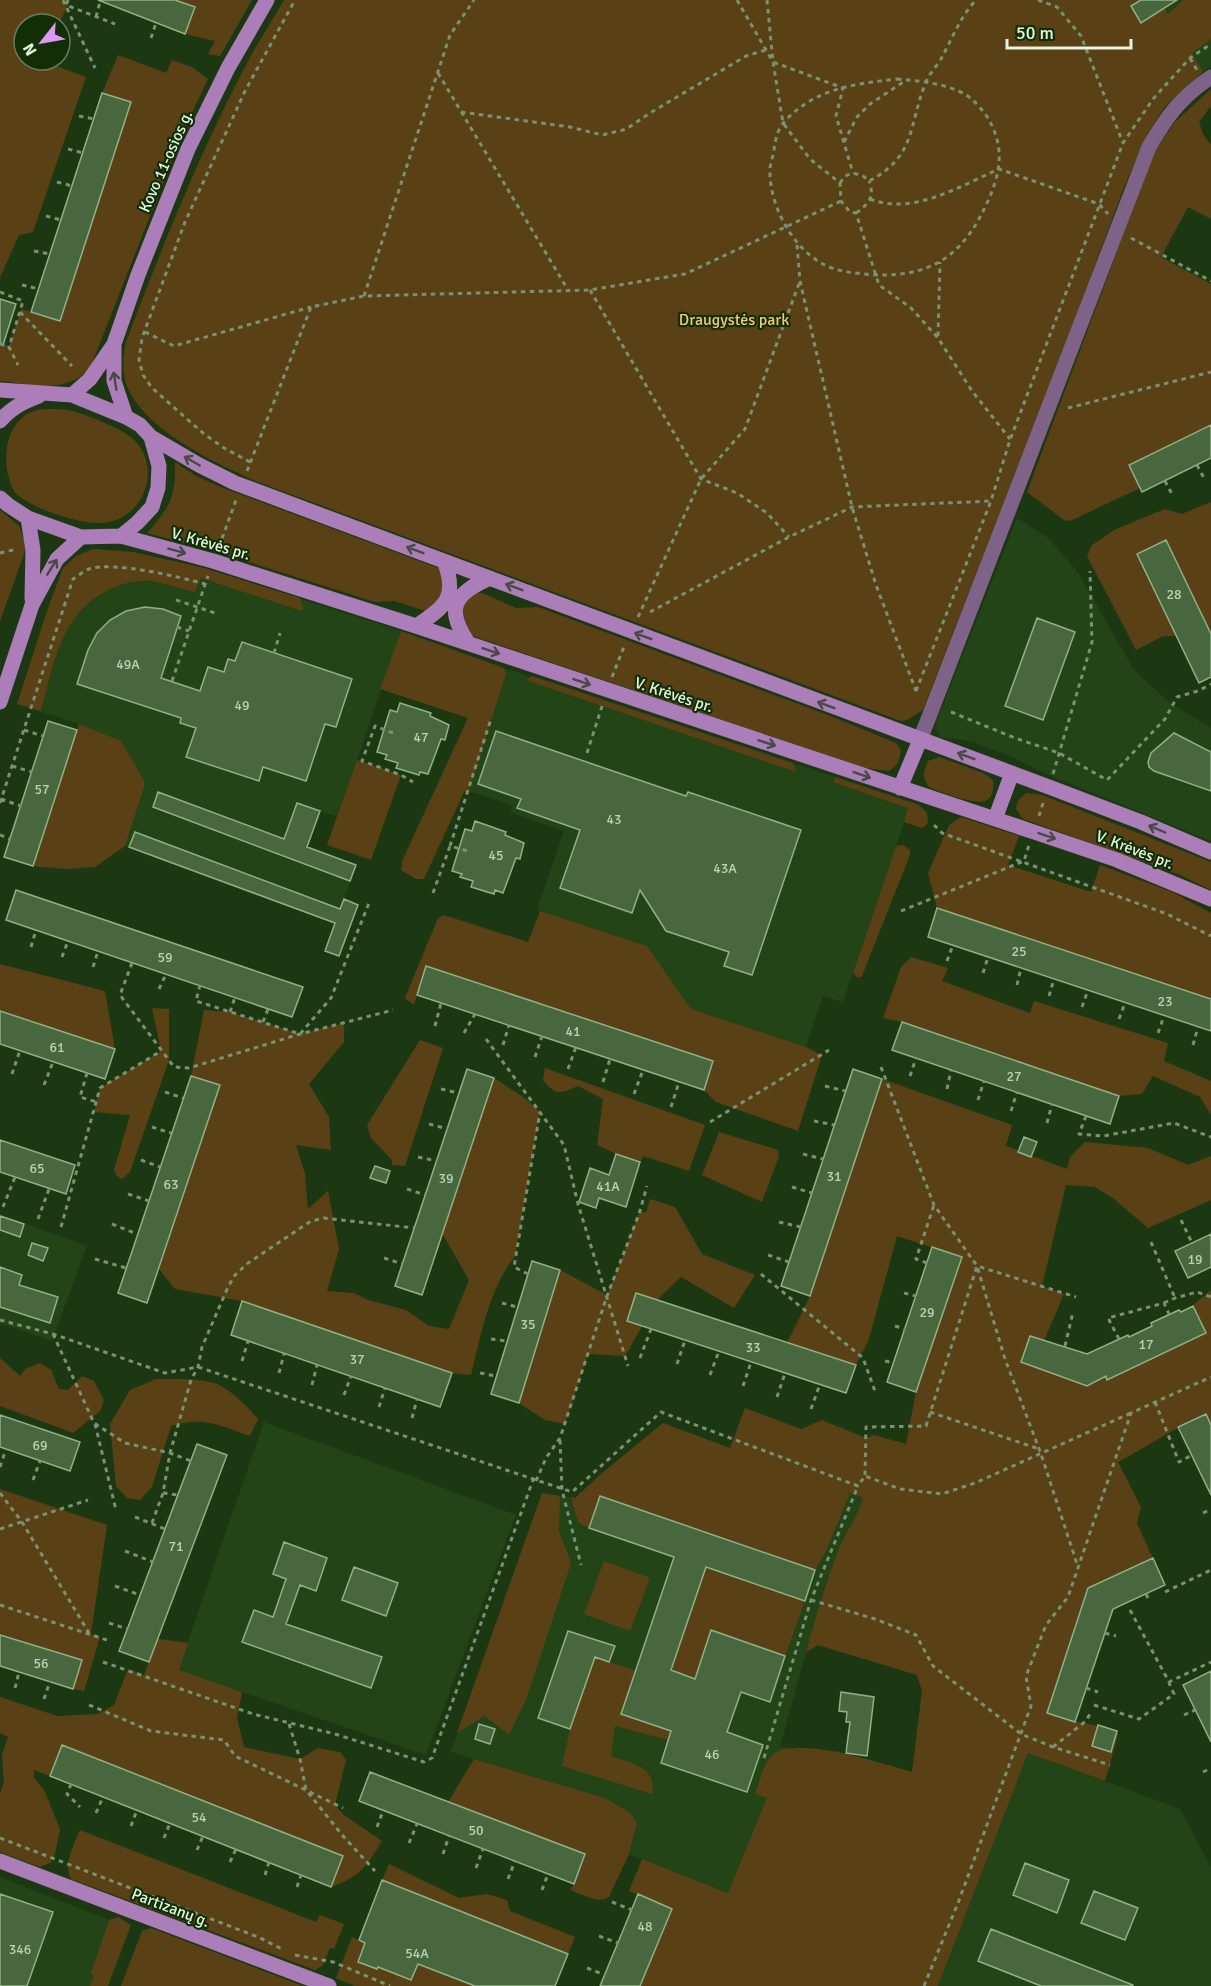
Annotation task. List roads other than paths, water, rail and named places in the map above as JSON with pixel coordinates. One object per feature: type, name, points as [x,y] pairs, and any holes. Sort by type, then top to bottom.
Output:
[{"type":"main road","name":"Kovo 11-osios g.","points":[[72,395],[90,379],[114,344],[150,242],[188,149],[228,68],[267,0]]},
{"type":"main road","name":"Kovo 11-osios g.","points":[[114,344],[114,381],[126,417]]},
{"type":"main road","points":[[0,390],[44,393]]},
{"type":"main road","name":"V. Krėvės pr.","points":[[44,393],[72,395],[126,417],[140,425],[151,437],[199,465],[242,485],[1049,787],[1211,852]]},
{"type":"main road","points":[[0,421],[7,412],[21,402],[44,393]]},
{"type":"main road","points":[[121,536],[137,524],[152,507],[158,488],[159,466],[151,437]]},
{"type":"main road","points":[[0,498],[28,518],[81,537],[57,559],[32,605],[0,702]]},
{"type":"main road","points":[[28,518],[33,550],[32,605]]},
{"type":"main road","name":"V. Krėvės pr.","points":[[81,537],[121,536],[213,561],[416,626],[1034,832],[1127,864],[1211,899]]},
{"type":"main road","points":[[416,626],[437,613],[446,601],[450,578],[444,561]]},
{"type":"main road","points":[[469,644],[459,629],[455,616],[456,606],[461,594],[490,578]]},
{"type":"main road","points":[[900,788],[920,740]]},
{"type":"main road","points":[[995,819],[1012,773]]},
{"type":"main road","name":"Partizanų g.","points":[[0,1861],[329,1986]]},
{"type":"street","points":[[920,740],[1149,147],[1167,117],[1182,100],[1211,77]]},
{"type":"park label","name":"Draugystės park","points":[[734,319]]}]
